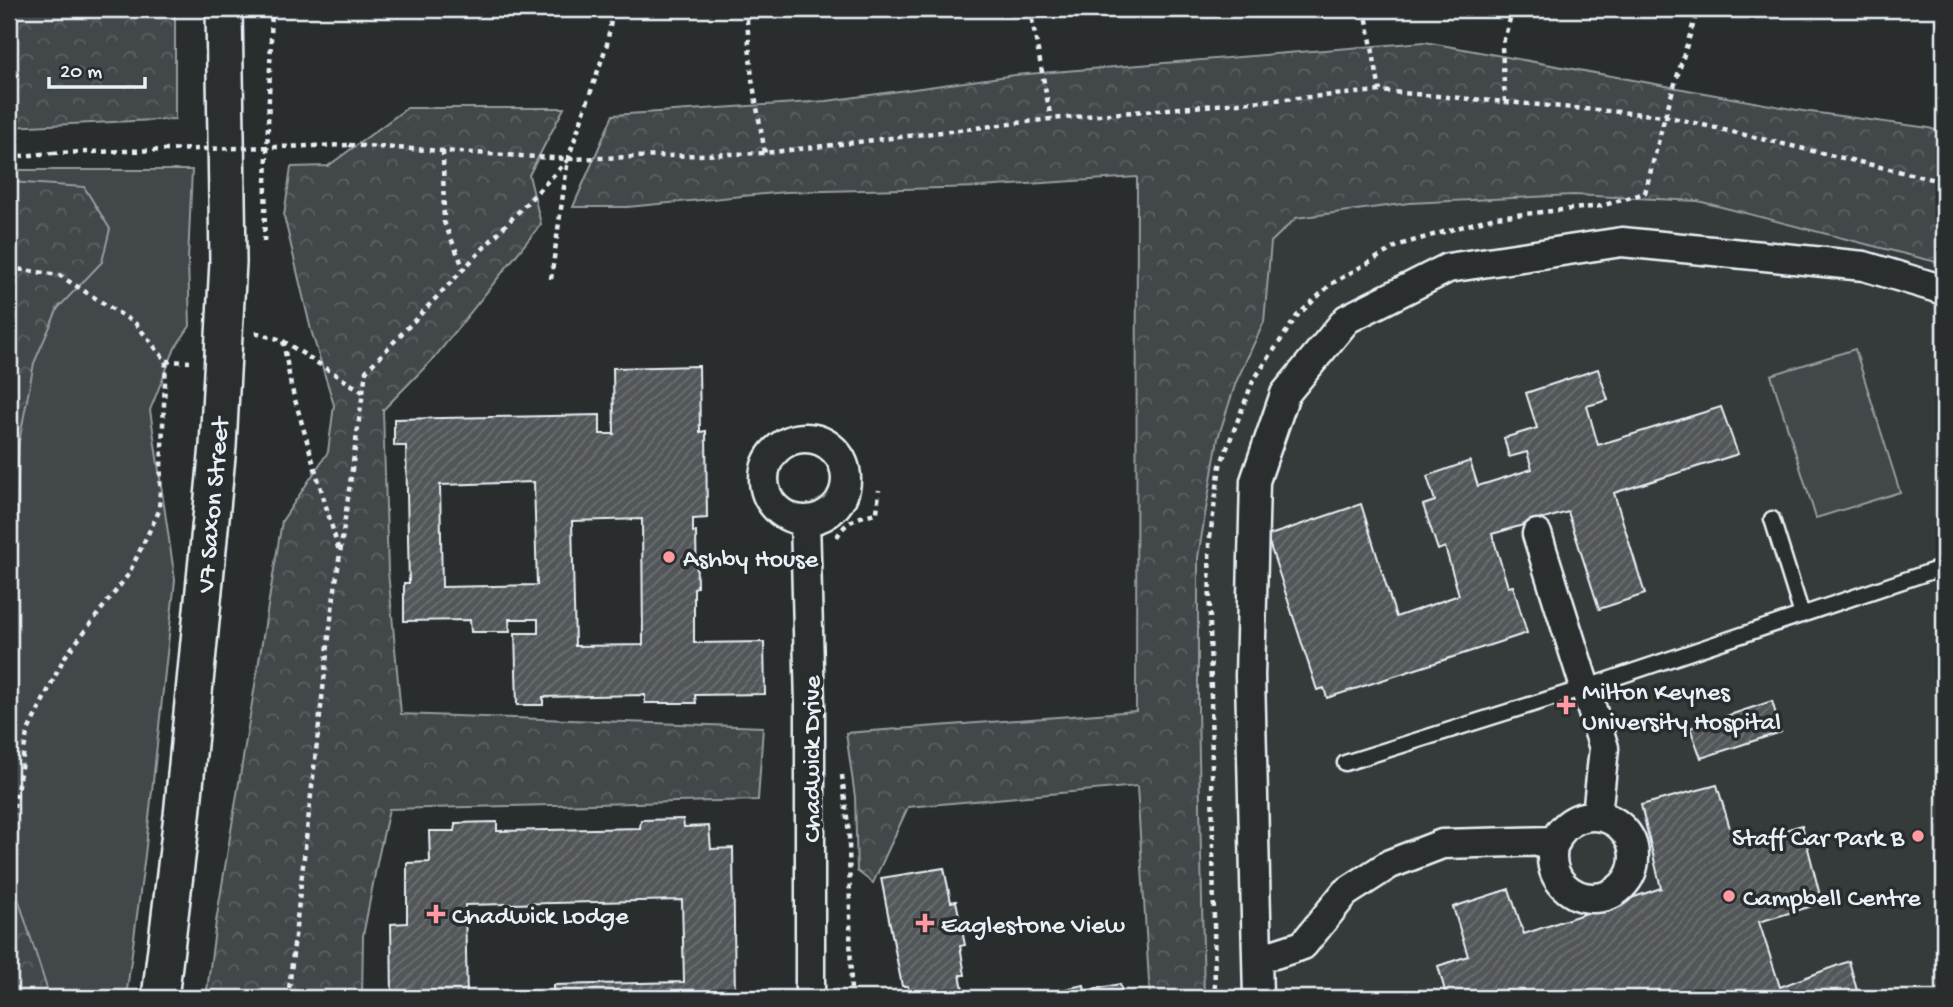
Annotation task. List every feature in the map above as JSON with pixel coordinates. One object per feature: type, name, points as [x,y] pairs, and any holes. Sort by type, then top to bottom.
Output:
[{"type":"street","name":"V7 Saxon Street","points":[[160,998],[182,816],[219,432],[228,262],[224,9]]},
{"type":"street","points":[[1258,998],[1250,676],[1255,481],[1285,394],[1347,318],[1448,268],[1622,242],[1864,266],[1944,290]]},
{"type":"street","name":"Chadwick Drive","points":[[805,520],[810,704],[810,998]]},
{"type":"street","points":[[1537,534],[1605,747],[1597,815]]},
{"type":"street","points":[[1597,815],[1618,824],[1628,834],[1634,854],[1633,868],[1623,886],[1611,894],[1593,898],[1579,896],[1567,890],[1557,878],[1551,860],[1556,841],[1568,823],[1597,815]]},
{"type":"street","points":[[1257,956],[1303,946],[1345,894],[1390,864],[1442,844],[1556,841]]},
{"type":"lane","points":[[1772,519],[1802,615]]},
{"type":"lane","points":[[1345,763],[1587,687],[1944,567]]},
{"type":"path","points":[[263,253],[268,185],[272,9]]},
{"type":"path","points":[[551,279],[568,159],[607,44],[613,9]]},
{"type":"path","points":[[746,9],[752,79],[765,153]]},
{"type":"path","points":[[1030,9],[1051,119]]},
{"type":"path","points":[[1365,9],[1380,91]]},
{"type":"path","points":[[1505,102],[1502,46],[1513,9]]},
{"type":"path","points":[[1215,998],[1209,544],[1220,466],[1253,381],[1297,316],[1331,284],[1399,245],[1495,217],[1601,206],[1645,193],[1698,9]]},
{"type":"path","points":[[9,157],[53,153],[349,145],[568,159],[765,153],[1051,119],[1380,91],[1665,116],[1944,183]]},
{"type":"path","points":[[443,151],[444,222],[464,269]]},
{"type":"path","points":[[288,998],[366,371],[568,159]]},
{"type":"path","points":[[9,268],[59,275],[136,324],[166,361],[159,511],[128,575],[64,658],[27,733],[9,837]]},
{"type":"path","points":[[259,321],[258,334],[282,340],[363,392]]},
{"type":"path","points":[[282,340],[291,386],[341,555]]},
{"type":"path","points":[[834,543],[839,533],[858,516],[877,513],[879,490]]},
{"type":"path","points":[[841,765],[849,834],[851,998]]},
{"type":"shaded area","name":"Milton Keynes University Hospital","points":[[1665,163],[1944,239],[1944,998],[1191,998],[1186,411],[1243,173]]},
{"type":"green space","points":[[9,9],[175,9],[175,119],[9,127]]},
{"type":"green space","points":[[1425,42],[1803,111],[1929,128],[1944,133],[1944,264],[1698,201],[1573,195],[1409,203],[1296,218],[1271,242],[1264,322],[1236,382],[1218,438],[1198,557],[1204,998],[1150,998],[1137,786],[908,807],[873,883],[857,871],[855,797],[846,733],[1136,711],[1137,177],[981,187],[786,192],[627,207],[573,207],[613,115],[827,101],[1015,75]]},
{"type":"green space","points":[[407,108],[564,108],[529,175],[541,224],[434,358],[383,410],[388,571],[401,714],[763,727],[758,800],[389,809],[363,936],[362,998],[206,998],[282,521],[328,452],[334,405],[311,330],[284,216],[291,167],[328,166]]},
{"type":"green space","points":[[9,170],[192,170],[188,260],[190,326],[175,348],[150,410],[175,580],[145,855],[126,998],[9,998]]},
{"type":"green space","points":[[9,182],[84,187],[110,229],[102,262],[58,308],[34,363],[19,442],[16,549],[9,607]]},
{"type":"green space","points":[[1855,349],[1900,492],[1816,518],[1771,375]]},
{"type":"green space","points":[[9,879],[17,895],[50,998],[9,998]]},
{"type":"building","name":"Ashby House","points":[[699,366],[700,432],[706,431],[707,518],[693,519],[693,532],[696,532],[697,587],[694,588],[694,643],[764,642],[765,694],[695,695],[696,703],[645,703],[645,695],[543,697],[543,705],[517,705],[515,633],[538,633],[538,619],[509,619],[510,632],[471,632],[470,620],[404,621],[404,583],[409,583],[406,446],[394,446],[394,419],[600,415],[600,434],[614,434],[613,368]],"holes":[[[534,482],[537,585],[442,587],[440,485]],[[642,519],[643,645],[575,646],[572,521]]]},
{"type":"building","points":[[1598,369],[1608,400],[1587,406],[1598,445],[1721,407],[1738,454],[1614,493],[1645,594],[1599,609],[1568,512],[1492,534],[1508,587],[1513,586],[1527,633],[1327,698],[1324,688],[1317,690],[1267,536],[1361,504],[1396,617],[1459,595],[1445,547],[1438,550],[1423,505],[1435,501],[1427,476],[1470,461],[1478,486],[1532,469],[1527,452],[1509,457],[1504,438],[1537,428],[1526,393]]},
{"type":"building","points":[[1772,701],[1781,732],[1701,758],[1690,728]]},
{"type":"building","name":"Campbell Centre","points":[[1717,785],[1735,845],[1802,825],[1822,903],[1759,922],[1780,987],[1849,961],[1859,998],[1447,998],[1438,966],[1468,956],[1453,907],[1509,889],[1524,934],[1661,888],[1641,805]]},
{"type":"building","name":"Chadwick Lodge","points":[[683,819],[684,827],[709,826],[711,849],[733,848],[735,998],[553,998],[553,985],[684,982],[682,900],[465,905],[467,998],[392,998],[391,924],[407,923],[407,863],[430,862],[429,831],[455,831],[455,823],[497,822],[497,831],[640,828],[641,820]]},
{"type":"building","name":"Eaglestone View","points":[[944,868],[951,902],[956,901],[965,945],[960,946],[965,975],[960,975],[964,994],[972,993],[982,998],[910,998],[908,986],[902,986],[881,878]]},
{"type":"building","name":"Eaglestone View","points":[[1120,984],[1123,998],[1041,998],[1040,994],[1084,985],[1085,991]]},
{"type":"place","name":"Ashby House","points":[[669,557]]},
{"type":"place","name":"Milton Keynes University Hospital","points":[[1566,705]]},
{"type":"place","name":"Staff Car Park B","points":[[1918,836]]},
{"type":"place","name":"Campbell Centre","points":[[1729,896]]},
{"type":"place","name":"Chadwick Lodge","points":[[436,914]]},
{"type":"place","name":"Eaglestone View","points":[[925,923]]}]
